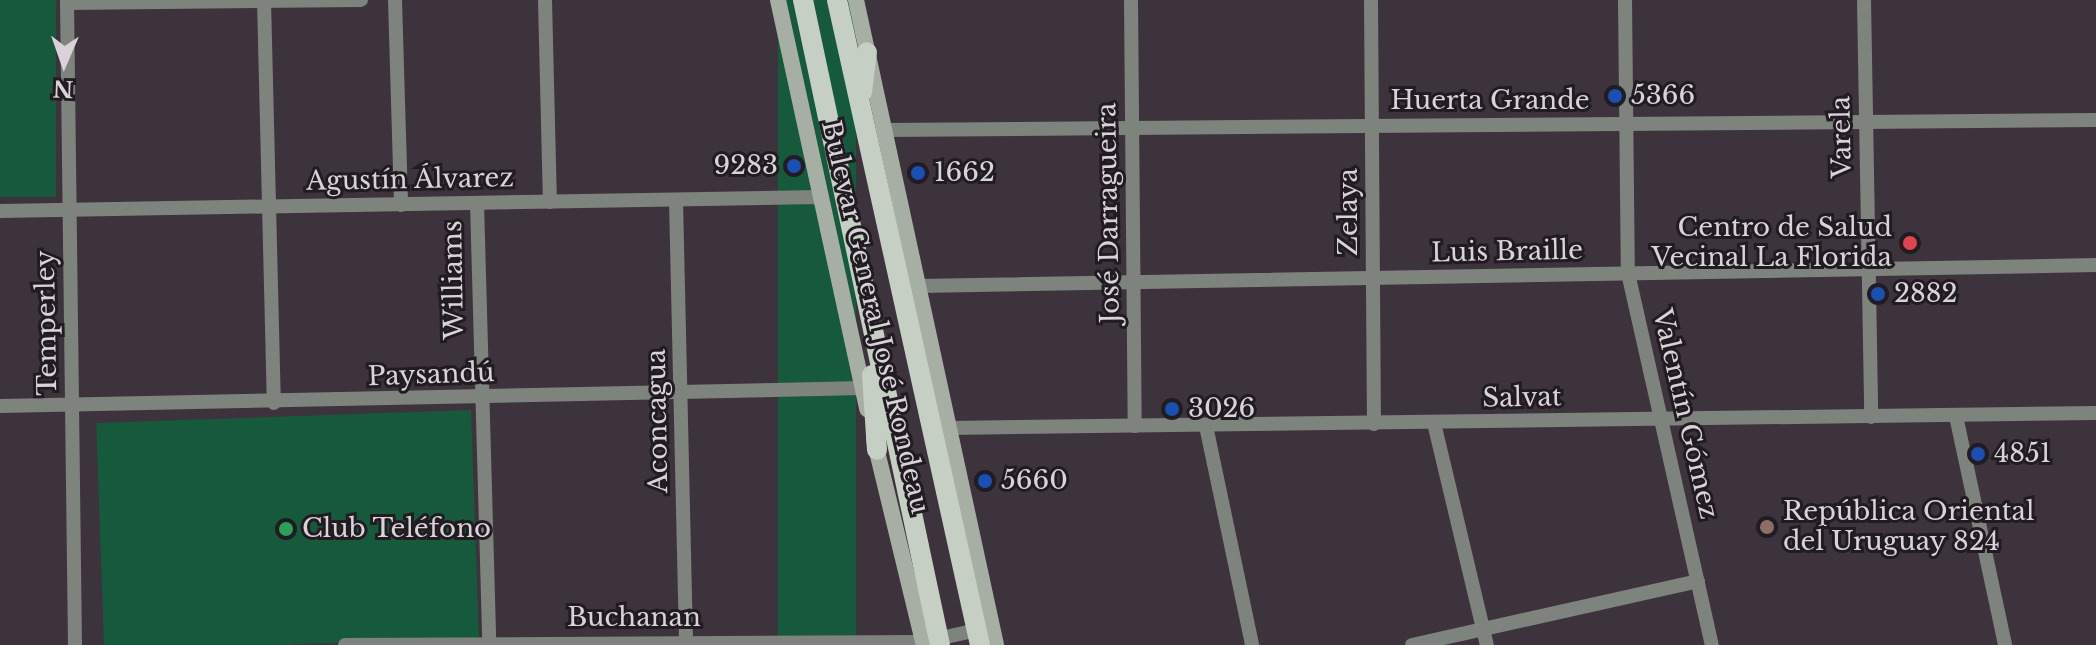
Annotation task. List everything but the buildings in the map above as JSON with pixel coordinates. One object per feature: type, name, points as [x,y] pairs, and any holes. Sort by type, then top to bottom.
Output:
[{"type":"main road","name":"Bulevar General José Rondeau","points":[[778,0],[877,450],[927,643]]},
{"type":"main road","name":"Bulevar General José Rondeau","points":[[803,0],[868,307],[927,643]]},
{"type":"main road","name":"Bulevar General José Rondeau","points":[[837,0],[983,634],[996,645]]},
{"type":"main road","name":"Bulevar General José Rondeau","points":[[856,0],[949,428],[983,634]]},
{"type":"main road","points":[[861,108],[867,52]]},
{"type":"main road","points":[[868,307],[877,450]]},
{"type":"street","points":[[264,0],[274,403]]},
{"type":"street","points":[[67,1],[361,0]]},
{"type":"street","points":[[395,0],[401,205]]},
{"type":"street","points":[[545,0],[550,202]]},
{"type":"street","name":"José Darragueira","points":[[1131,0],[1135,426]]},
{"type":"street","name":"Zelaya","points":[[1371,0],[1374,424]]},
{"type":"street","name":"Valentín Gómez","points":[[1625,0],[1628,273],[1664,421],[1712,645]]},
{"type":"street","name":"Varela","points":[[1864,0],[1871,417]]},
{"type":"street","name":"Temperley","points":[[67,1],[75,645]]},
{"type":"street","name":"Huerta Grande","points":[[884,130],[2096,120]]},
{"type":"street","name":"Agustín Álvarez","points":[[0,211],[820,197]]},
{"type":"street","name":"Aconcagua","points":[[676,200],[686,641]]},
{"type":"street","name":"Williams","points":[[477,203],[489,643]]},
{"type":"street","name":"Luis Braille","points":[[919,286],[2096,265]]},
{"type":"street","name":"Paysandú","points":[[0,406],[274,403],[863,388]]},
{"type":"street","name":"Salvat","points":[[949,428],[2096,413]]},
{"type":"street","points":[[1956,416],[2005,645]]},
{"type":"street","points":[[1434,423],[1487,645]]},
{"type":"street","points":[[1206,426],[1252,645]]},
{"type":"street","points":[[1412,645],[1698,581]]},
{"type":"street","name":"Buchanan","points":[[345,645],[686,641],[927,643],[983,634]]},
{"type":"green space","points":[[0,0],[56,0],[56,197],[0,197]]},
{"type":"green space","points":[[778,0],[856,0],[856,645],[778,645]]},
{"type":"green space","name":"Club Teléfono","points":[[471,410],[479,638],[275,645],[104,645],[96,423]]},
{"type":"place","name":"5366","points":[[1615,96]]},
{"type":"place","name":"9283","points":[[794,166]]},
{"type":"place","name":"1662","points":[[918,173]]},
{"type":"place","name":"Centro de Salud Vecinal La Florida","points":[[1910,243]]},
{"type":"place","name":"2882","points":[[1878,294]]},
{"type":"place","name":"3026","points":[[1172,409]]},
{"type":"place","name":"4851","points":[[1978,454]]},
{"type":"place","name":"5660","points":[[985,481]]},
{"type":"place","name":"República Oriental del Uruguay 824","points":[[1767,527]]},
{"type":"place","name":"Club Teléfono","points":[[286,529]]}]
